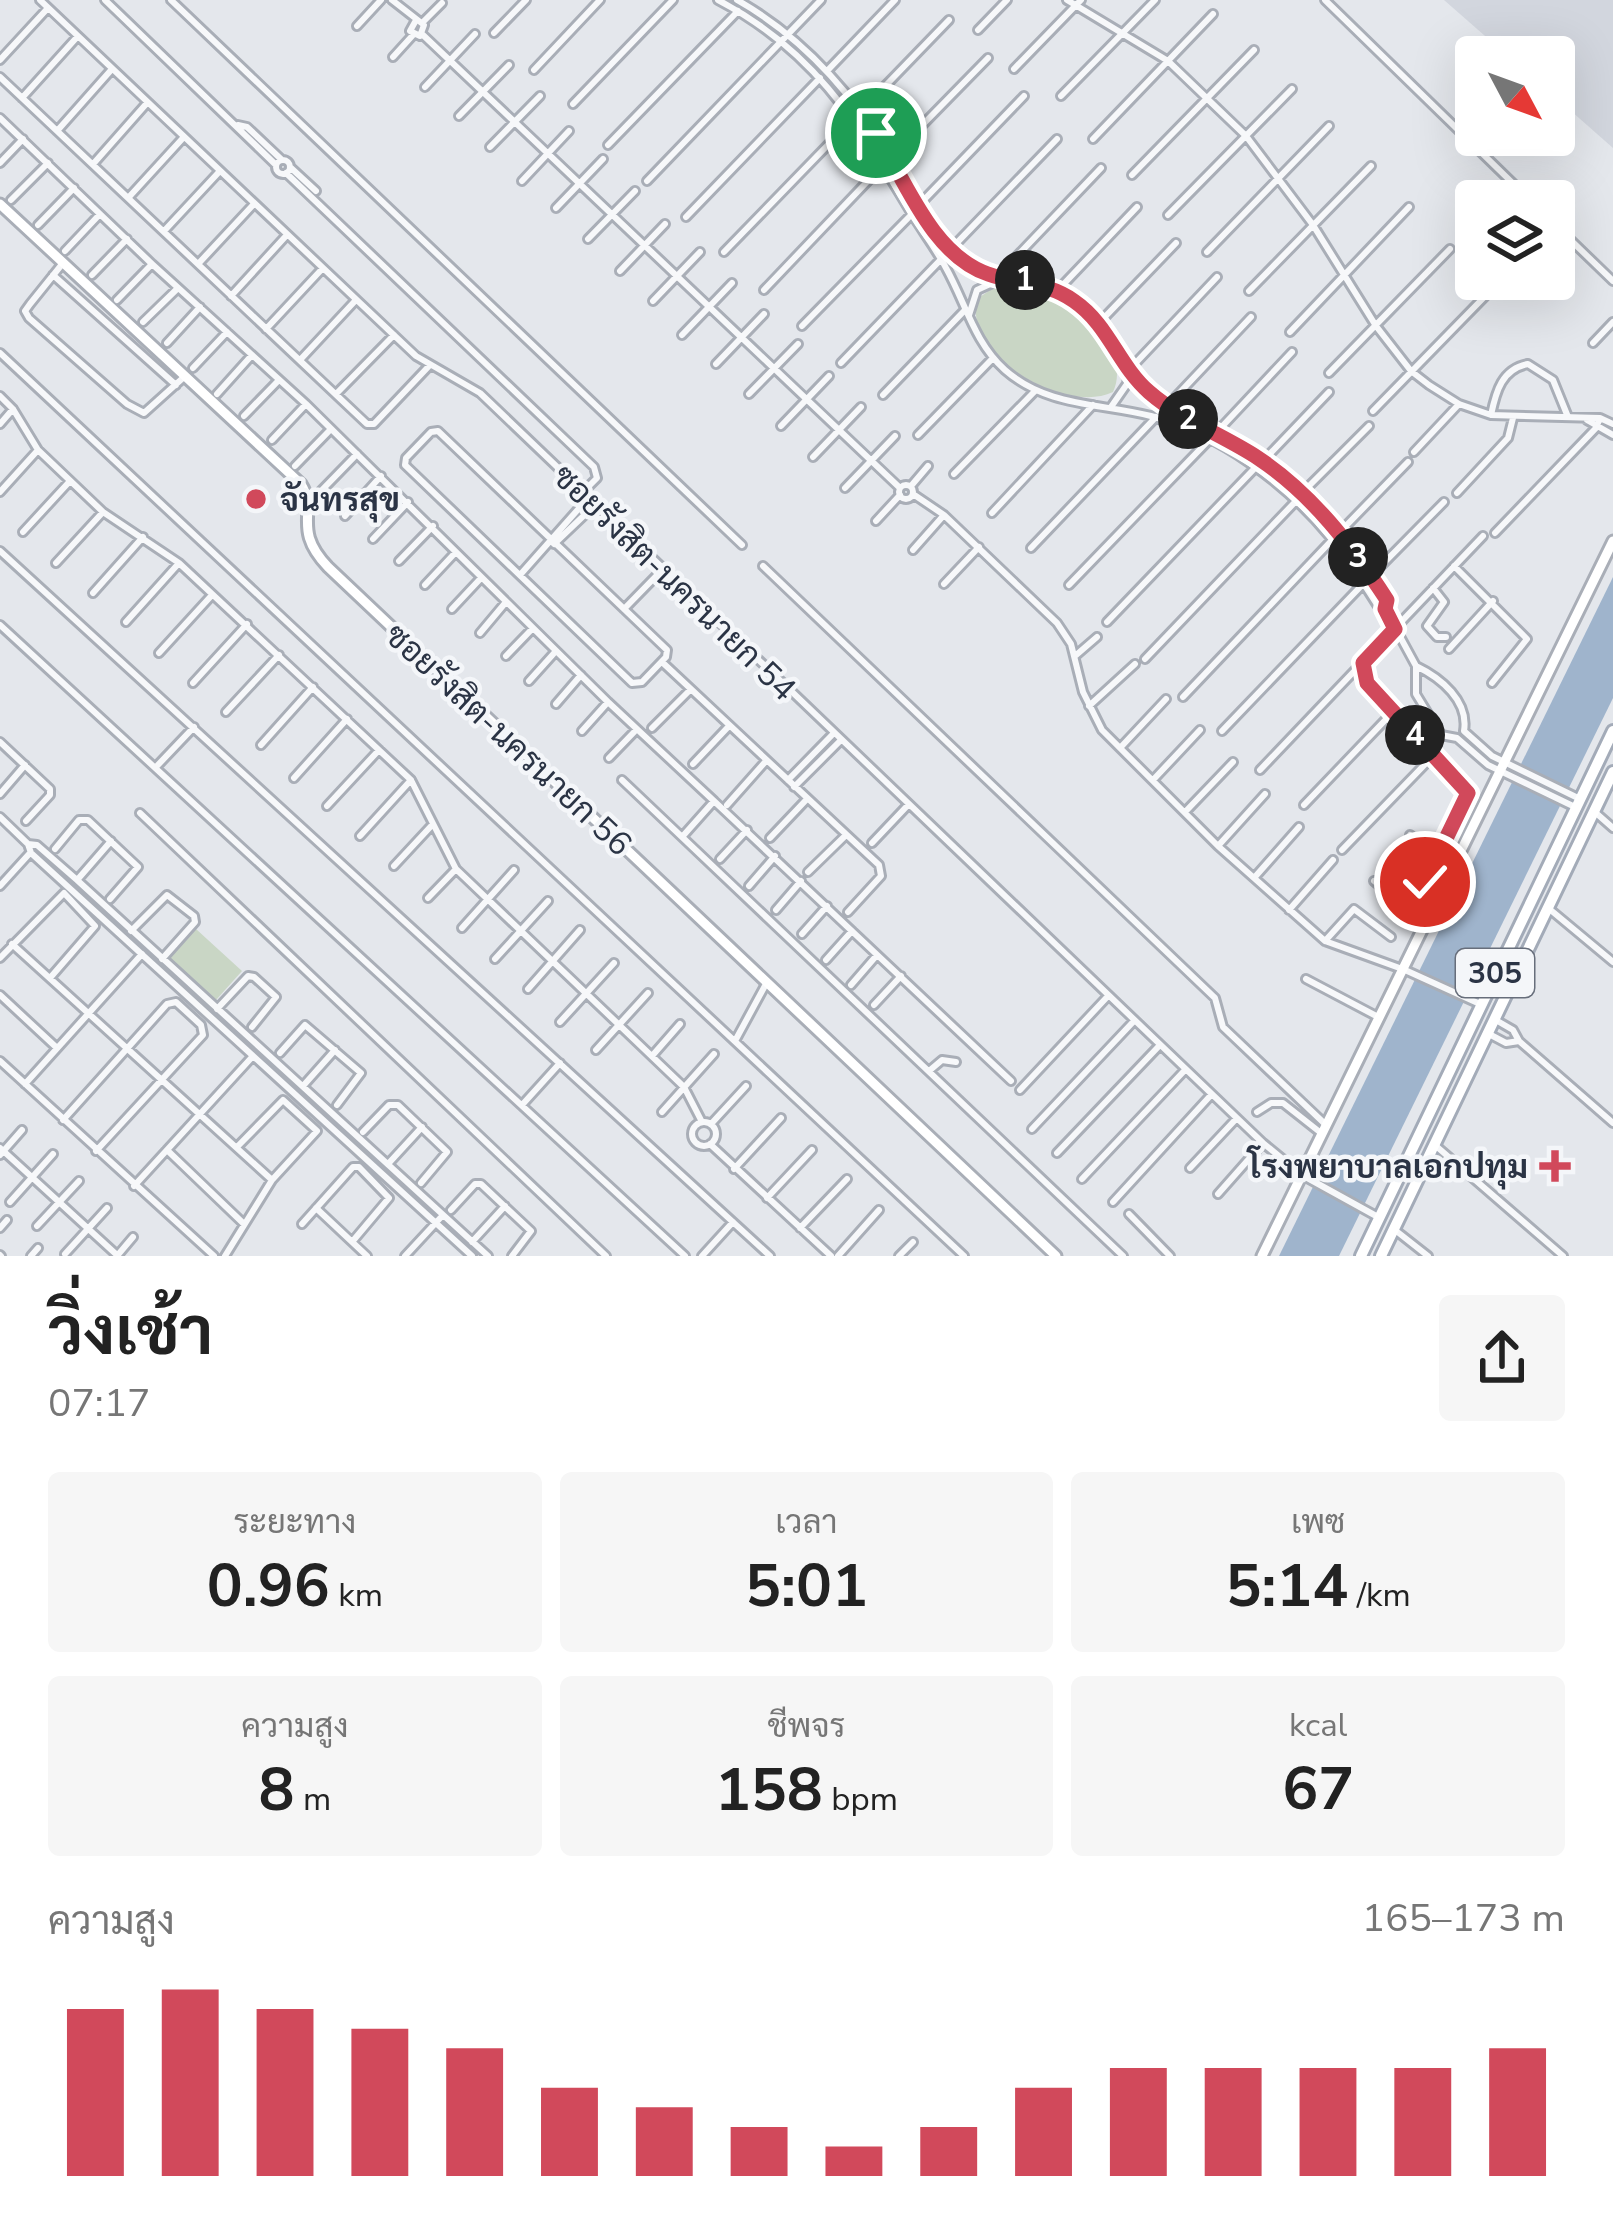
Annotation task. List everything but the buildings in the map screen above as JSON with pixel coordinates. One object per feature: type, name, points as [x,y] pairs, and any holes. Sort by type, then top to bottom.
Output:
[{"type":"main road","name":"305","points":[[1360,1256],[1475,1002],[1613,731]]},
{"type":"main road","name":"305","points":[[1381,1256],[1612,776]]},
{"type":"main road","points":[[1394,1231],[1380,1216],[1404,1211]]},
{"type":"street","name":"ซอยรังสิต-นครนายก 54","points":[[40,0],[394,335],[429,366],[480,394],[1236,1119],[1304,1177],[1380,1216]]},
{"type":"street","points":[[105,0],[279,162],[278,172],[288,170],[316,191]]},
{"type":"street","points":[[171,0],[742,545]]},
{"type":"street","points":[[356,26],[381,0]]},
{"type":"street","points":[[392,0],[419,22]]},
{"type":"street","points":[[494,33],[526,0]]},
{"type":"street","points":[[534,70],[600,0]]},
{"type":"street","points":[[573,104],[674,0]]},
{"type":"street","points":[[718,0],[742,4],[824,75],[858,115],[950,250],[969,266],[1001,278],[1058,290],[1100,322],[1129,370],[1167,406],[1262,461],[1303,494],[1371,576],[1387,600],[1385,609]]},
{"type":"street","points":[[647,182],[821,0]]},
{"type":"street","points":[[686,217],[895,0]]},
{"type":"street","points":[[979,30],[1007,0]]},
{"type":"street","points":[[1067,0],[1168,62],[1246,136],[1280,177],[1376,326],[1412,370],[1459,404],[1491,415],[1600,418],[1613,424]]},
{"type":"street","points":[[1061,96],[1155,0]]},
{"type":"street","points":[[1331,2],[1510,180]]},
{"type":"street","points":[[442,3],[410,28],[548,152],[909,499],[928,466]]},
{"type":"street","points":[[1014,69],[1078,3]]},
{"type":"street","points":[[608,145],[742,4]]},
{"type":"street","points":[[0,60],[48,8]]},
{"type":"street","points":[[1093,139],[1213,14]]},
{"type":"street","points":[[724,252],[949,20]]},
{"type":"street","points":[[393,57],[418,35],[419,22]]},
{"type":"street","points":[[424,87],[475,34]]},
{"type":"street","points":[[22,98],[78,36]]},
{"type":"street","points":[[1132,175],[1254,50]]},
{"type":"street","points":[[764,290],[988,58]]},
{"type":"street","points":[[459,116],[509,65]]},
{"type":"street","points":[[57,131],[112,69]]},
{"type":"street","points":[[0,76],[370,426],[429,366]]},
{"type":"street","points":[[1168,215],[1292,88]]},
{"type":"street","points":[[490,148],[540,96]]},
{"type":"street","points":[[919,205],[1024,96]]},
{"type":"street","points":[[94,163],[147,103]]},
{"type":"street","points":[[0,118],[306,404],[608,702],[1011,1081]]},
{"type":"street","points":[[1207,252],[1329,126]]},
{"type":"street","points":[[522,181],[568,131]]},
{"type":"street","points":[[129,197],[183,138]]},
{"type":"street","points":[[0,163],[23,139]]},
{"type":"street","points":[[841,363],[1057,139]]},
{"type":"street","points":[[556,208],[602,160]]},
{"type":"street","points":[[888,161],[912,214],[993,358],[1035,391],[1156,417],[1209,440],[1255,469],[1336,536],[1416,666],[1416,694],[1441,735],[1461,735],[1509,770],[1574,802]]},
{"type":"street","points":[[5,202],[48,163]]},
{"type":"street","points":[[1249,291],[1371,166]]},
{"type":"street","points":[[883,395],[967,314],[977,290],[1001,278],[1101,168]]},
{"type":"street","points":[[288,170],[594,466],[597,478],[553,542]]},
{"type":"street","points":[[165,230],[219,172]]},
{"type":"street","points":[[38,226],[74,188]]},
{"type":"street","points":[[588,239],[635,191]]},
{"type":"street","name":"ซอยรังสิต-นครนายก 56","points":[[5,202],[302,484],[307,493],[306,536],[328,567],[1056,1256]]},
{"type":"street","points":[[199,263],[253,205]]},
{"type":"street","points":[[1058,290],[1137,207]]},
{"type":"street","points":[[1290,332],[1408,208]]},
{"type":"street","points":[[100,214],[26,311],[29,318],[144,413],[227,332]]},
{"type":"street","points":[[802,326],[912,214]]},
{"type":"street","points":[[620,271],[665,224]]},
{"type":"street","points":[[231,296],[286,236]]},
{"type":"street","points":[[92,275],[127,239]]},
{"type":"street","points":[[1100,322],[1176,243]]},
{"type":"street","points":[[1575,244],[1613,281]]},
{"type":"street","points":[[1329,373],[1450,249]]},
{"type":"street","points":[[652,301],[700,252]]},
{"type":"street","points":[[117,300],[152,264]]},
{"type":"street","points":[[266,329],[322,269]]},
{"type":"street","points":[[53,274],[176,385]]},
{"type":"street","points":[[1112,406],[1127,383],[1129,370],[1217,277]]},
{"type":"street","points":[[682,335],[732,283]]},
{"type":"street","points":[[143,322],[178,287]]},
{"type":"street","points":[[300,360],[356,300]]},
{"type":"street","points":[[1372,411],[1481,300]]},
{"type":"street","points":[[167,343],[200,308]]},
{"type":"street","points":[[716,364],[764,314]]},
{"type":"street","points":[[1167,406],[1251,317]]},
{"type":"street","points":[[1593,343],[1613,322]]},
{"type":"street","points":[[336,394],[394,335]]},
{"type":"street","points":[[748,394],[798,344]]},
{"type":"street","points":[[1216,433],[1292,352]]},
{"type":"street","points":[[0,353],[964,1256]]},
{"type":"street","points":[[217,394],[252,356]]},
{"type":"street","points":[[919,435],[993,358]]},
{"type":"street","points":[[1491,415],[1504,378],[1528,364],[1552,380],[1568,417]]},
{"type":"street","points":[[781,426],[829,376]]},
{"type":"street","points":[[244,416],[279,380]]},
{"type":"street","points":[[954,474],[1035,391]]},
{"type":"street","points":[[1107,622],[1328,392]]},
{"type":"street","points":[[0,396],[14,409],[38,450],[103,512],[179,563],[411,780],[455,869],[684,1087],[716,1134],[710,1144]]},
{"type":"street","points":[[272,440],[306,404]]},
{"type":"street","points":[[1414,452],[1459,404]]},
{"type":"street","points":[[992,513],[1093,405]]},
{"type":"street","points":[[813,457],[861,407]]},
{"type":"street","points":[[0,424],[14,409]]},
{"type":"street","points":[[1031,548],[1156,417]]},
{"type":"street","points":[[1456,493],[1508,438],[1513,418]]},
{"type":"street","points":[[1495,533],[1596,428],[1600,418]]},
{"type":"street","points":[[1587,421],[1613,435]]},
{"type":"street","points":[[1303,494],[1369,426]]},
{"type":"street","points":[[296,466],[331,429]]},
{"type":"street","points":[[438,431],[553,542],[667,650],[639,685],[405,465],[406,458],[431,432],[438,431]]},
{"type":"street","points":[[845,488],[895,436]]},
{"type":"street","points":[[1070,585],[1209,440]]},
{"type":"street","points":[[0,492],[38,450]]},
{"type":"street","points":[[321,491],[357,454]]},
{"type":"street","points":[[1183,697],[1408,463]]},
{"type":"street","points":[[345,516],[381,476]]},
{"type":"street","points":[[23,532],[70,481]]},
{"type":"street","points":[[912,490],[944,514],[1058,623],[1102,730],[1289,910],[1325,941],[1475,1002]]},
{"type":"street","points":[[876,521],[900,492]]},
{"type":"street","points":[[1145,659],[1295,501]]},
{"type":"street","points":[[373,539],[408,502]]},
{"type":"street","points":[[1371,576],[1444,502]]},
{"type":"street","points":[[520,575],[596,504]]},
{"type":"street","points":[[56,563],[103,512]]},
{"type":"street","points":[[913,550],[944,514]]},
{"type":"street","points":[[399,561],[433,526]]},
{"type":"street","points":[[1260,770],[1483,536]]},
{"type":"street","points":[[92,593],[143,537]]},
{"type":"street","points":[[1262,1256],[1509,770],[1613,541]]},
{"type":"street","points":[[944,584],[979,547]]},
{"type":"street","points":[[0,551],[770,1256]]},
{"type":"street","points":[[424,585],[454,553]]},
{"type":"street","points":[[127,622],[179,563]]},
{"type":"street","points":[[763,566],[1215,998],[1223,1028],[1326,1131]]},
{"type":"street","points":[[1454,566],[1527,639],[1492,683]]},
{"type":"street","points":[[624,609],[662,570]]},
{"type":"street","points":[[452,609],[481,578]]},
{"type":"street","points":[[1222,731],[1364,584]]},
{"type":"street","points":[[1433,588],[1444,602],[1427,626],[1436,638],[1446,638]]},
{"type":"street","points":[[159,652],[212,595]]},
{"type":"street","points":[[479,633],[506,602]]},
{"type":"street","points":[[1449,649],[1492,602]]},
{"type":"street","points":[[193,683],[247,624]]},
{"type":"street","points":[[0,625],[685,1256]]},
{"type":"street","points":[[506,656],[533,628]]},
{"type":"street","points":[[1075,656],[1097,637]]},
{"type":"street","points":[[529,681],[556,651]]},
{"type":"street","points":[[226,712],[279,655]]},
{"type":"street","points":[[662,662],[882,870],[848,912]]},
{"type":"street","points":[[1363,663],[1367,683],[1468,793],[1416,898],[1406,905],[1373,881]]},
{"type":"street","points":[[1089,706],[1135,664]]},
{"type":"street","points":[[1416,666],[1448,687],[1464,713],[1461,735]]},
{"type":"street","points":[[556,704],[581,676]]},
{"type":"street","points":[[261,745],[313,687]]},
{"type":"street","points":[[652,728],[691,689]]},
{"type":"street","points":[[1120,748],[1166,699]]},
{"type":"street","points":[[582,731],[608,702]]},
{"type":"street","points":[[1304,805],[1392,713]]},
{"type":"street","points":[[294,778],[347,719]]},
{"type":"street","points":[[693,764],[729,726]]},
{"type":"street","points":[[156,767],[194,727]]},
{"type":"street","points":[[609,758],[637,729]]},
{"type":"street","points":[[1154,780],[1200,730]]},
{"type":"street","points":[[791,783],[836,738]]},
{"type":"street","points":[[0,742],[51,792],[26,821]]},
{"type":"street","points":[[327,806],[379,750]]},
{"type":"street","points":[[1342,850],[1433,756]]},
{"type":"street","points":[[728,805],[766,761]]},
{"type":"street","points":[[1186,811],[1233,762]]},
{"type":"street","points":[[0,794],[25,765]]},
{"type":"street","points":[[360,836],[411,780]]},
{"type":"street","points":[[622,780],[1123,1256]]},
{"type":"street","points":[[1219,846],[1265,794]]},
{"type":"street","points":[[770,838],[807,799]]},
{"type":"street","points":[[682,837],[714,801]]},
{"type":"street","points":[[872,843],[908,805]]},
{"type":"street","points":[[1594,811],[1613,828]]},
{"type":"street","points":[[140,813],[606,1256]]},
{"type":"street","points":[[0,817],[488,1256]]},
{"type":"street","points":[[55,849],[82,818],[111,841],[138,867],[110,899]]},
{"type":"street","points":[[394,866],[434,824]]},
{"type":"street","points":[[1254,878],[1299,827]]},
{"type":"street","points":[[720,859],[747,830]]},
{"type":"street","points":[[808,872],[846,835]]},
{"type":"street","points":[[1410,836],[1437,860]]},
{"type":"street","points":[[77,880],[111,841]]},
{"type":"street","points":[[32,847],[77,880],[145,950]]},
{"type":"street","points":[[0,886],[32,847]]},
{"type":"street","points":[[749,886],[775,856]]},
{"type":"street","points":[[1289,910],[1333,860]]},
{"type":"street","points":[[428,898],[455,869]]},
{"type":"street","points":[[462,928],[514,870]]},
{"type":"street","points":[[776,910],[801,881]]},
{"type":"street","points":[[0,958],[61,894],[88,915],[94,932],[50,978]]},
{"type":"street","points":[[131,931],[167,895],[194,916],[195,922],[159,962]]},
{"type":"street","points":[[495,958],[548,901]]},
{"type":"street","points":[[802,934],[827,907]]},
{"type":"street","points":[[1547,907],[1613,962]]},
{"type":"street","points":[[1325,941],[1354,909],[1391,937]]},
{"type":"street","points":[[528,989],[580,930]]},
{"type":"street","points":[[826,960],[852,931]]},
{"type":"street","points":[[12,944],[272,1180]]},
{"type":"street","points":[[25,1084],[145,950]]},
{"type":"street","points":[[851,985],[877,956]]},
{"type":"street","points":[[159,962],[472,1256]]},
{"type":"street","points":[[560,1022],[614,963]]},
{"type":"street","points":[[217,1009],[248,976],[254,976],[276,1000],[252,1028]]},
{"type":"street","points":[[874,1005],[901,976]]},
{"type":"street","points":[[1306,979],[1380,1018]]},
{"type":"street","points":[[735,1041],[767,982]]},
{"type":"street","points":[[596,1050],[648,993]]},
{"type":"street","points":[[0,995],[57,1048]]},
{"type":"street","points":[[1020,1090],[1108,996]]},
{"type":"street","points":[[63,1120],[171,1001],[201,1025],[203,1035],[96,1150]]},
{"type":"street","points":[[1494,1019],[1513,1030],[1519,1041],[1613,1123]]},
{"type":"street","points":[[1032,1129],[1134,1021]]},
{"type":"street","points":[[652,1056],[680,1024]]},
{"type":"street","points":[[280,1053],[305,1025],[335,1050],[362,1076],[338,1105]]},
{"type":"street","points":[[1488,1034],[1506,1042],[1519,1041]]},
{"type":"street","points":[[1057,1153],[1160,1046]]},
{"type":"street","points":[[134,1186],[261,1048]]},
{"type":"street","points":[[303,1086],[335,1050]]},
{"type":"street","points":[[662,1112],[714,1054]]},
{"type":"street","points":[[928,1071],[942,1060],[956,1062]]},
{"type":"street","points":[[0,1061],[214,1256]]},
{"type":"street","points":[[522,1105],[560,1063]]},
{"type":"street","points":[[1082,1179],[1185,1070]]},
{"type":"street","points":[[746,1086],[706,1123],[695,1126],[693,1138],[698,1144],[710,1144],[834,1256],[879,1210]]},
{"type":"street","points":[[1113,1202],[1211,1095]]},
{"type":"street","points":[[225,1256],[272,1180],[315,1136],[314,1125],[283,1100],[237,1147]]},
{"type":"street","points":[[1257,1112],[1283,1102],[1326,1131]]},
{"type":"street","points":[[363,1132],[393,1103],[422,1127],[447,1152],[421,1183]]},
{"type":"street","points":[[734,1169],[781,1118]]},
{"type":"street","points":[[1190,1168],[1236,1119]]},
{"type":"street","points":[[387,1165],[422,1127]]},
{"type":"street","points":[[22,1130],[1,1151],[117,1256],[133,1237]]},
{"type":"street","points":[[1218,1194],[1263,1143]]},
{"type":"street","points":[[1436,1146],[1563,1256]]},
{"type":"street","points":[[167,1150],[244,1224]]},
{"type":"street","points":[[767,1198],[812,1150]]},
{"type":"street","points":[[10,1202],[53,1154]]},
{"type":"street","points":[[302,1225],[356,1166],[389,1198],[352,1242]]},
{"type":"street","points":[[800,1228],[847,1179]]},
{"type":"street","points":[[37,1226],[79,1181]]},
{"type":"street","points":[[451,1210],[478,1183],[531,1231],[512,1256]]},
{"type":"street","points":[[472,1242],[505,1206]]},
{"type":"street","points":[[65,1254],[106,1208]]},
{"type":"street","points":[[316,1208],[367,1256]]},
{"type":"street","points":[[1129,1214],[1170,1256]]},
{"type":"street","points":[[405,1256],[442,1215]]},
{"type":"street","points":[[0,1228],[7,1220]]},
{"type":"street","points":[[702,1256],[733,1222]]},
{"type":"street","points":[[1394,1231],[1428,1256]]},
{"type":"street","points":[[899,1256],[913,1242]]},
{"type":"street","points":[[31,1256],[38,1248]]},
{"type":"shaded area","points":[[1444,0],[1613,0],[1613,148],[1575,115],[1575,36],[1485,36]]},
{"type":"green space","points":[[999,284],[1044,293],[1093,327],[1114,358],[1113,392],[1093,397],[1045,388],[1001,360],[977,321],[977,299]]},
{"type":"green space","points":[[196,929],[242,971],[216,1000],[169,958]]},
{"type":"water","points":[[1613,577],[1613,698],[1339,1256],[1279,1256]]},
{"type":"place","name":"จันทรสุข","points":[[256,499]]},
{"type":"place","name":"โรงพยาบาลเอกปทุม","points":[[1555,1166]]},
{"type":"route","points":[[876,133],[925,216],[959,259],[982,273],[1041,284],[1072,300],[1100,322],[1129,370],[1148,391],[1262,461],[1303,494],[1354,552],[1387,600],[1385,609],[1395,629],[1363,663],[1367,683],[1468,793],[1425,882]]}]
